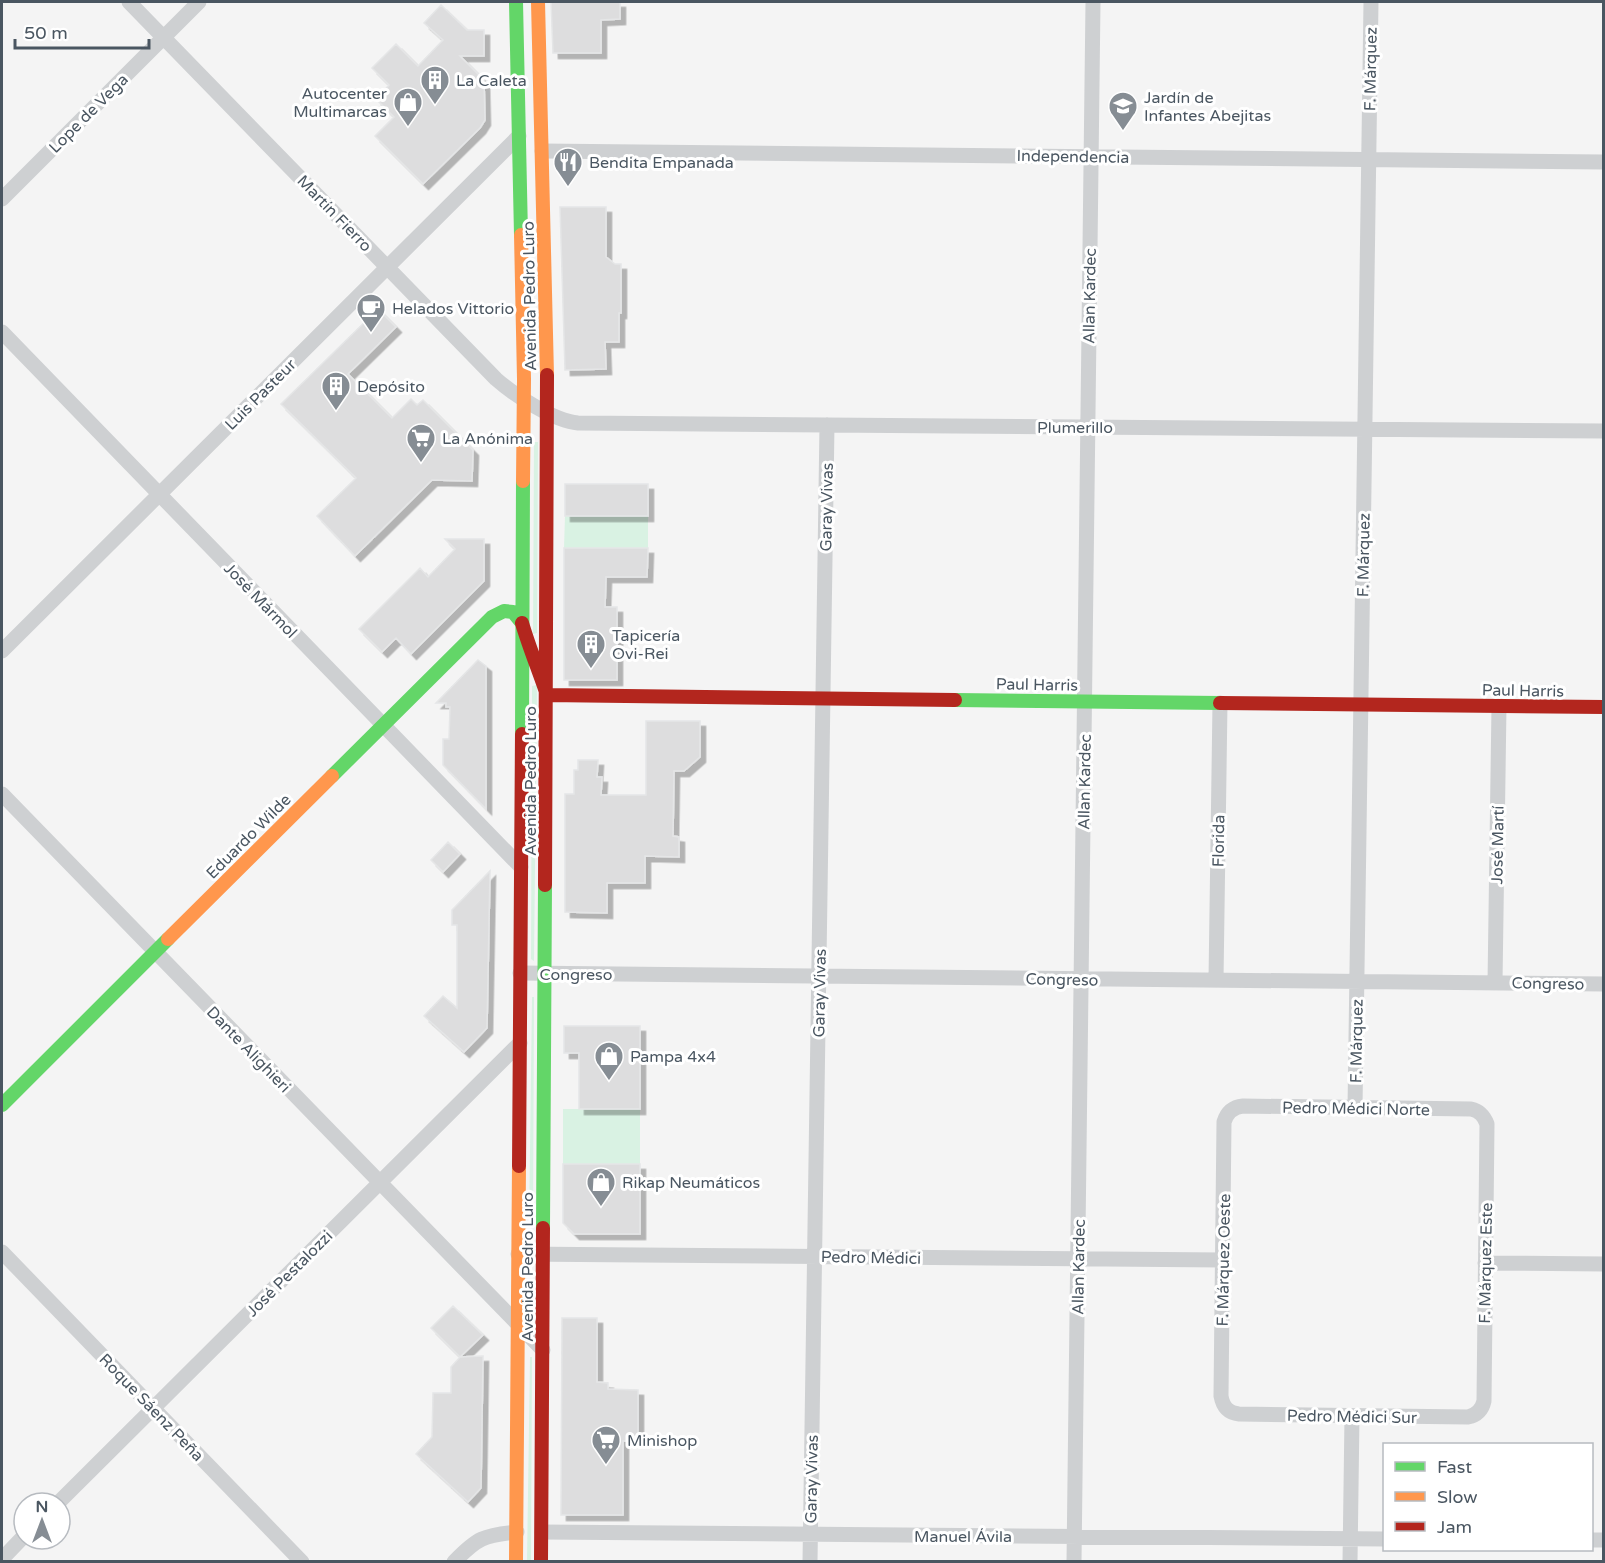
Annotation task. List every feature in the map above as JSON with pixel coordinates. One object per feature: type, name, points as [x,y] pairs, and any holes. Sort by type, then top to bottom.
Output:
[{"type":"main road","name":"Avenida Pedro Luro","points":[[516,2],[524,399],[516,1562]]},
{"type":"main road","name":"Avenida Pedro Luro","points":[[538,2],[548,413],[541,1562]]},
{"type":"main road","name":"Eduardo Wilde","points":[[2,1105],[495,614],[504,611],[513,612],[522,623]]},
{"type":"main road","points":[[522,623],[547,695]]},
{"type":"main road","name":"Paul Harris","points":[[547,695],[1604,707]]},
{"type":"street","name":"Martín Fierro","points":[[129,2],[496,379],[509,390],[548,413]]},
{"type":"street","name":"Lope de Vega","points":[[2,199],[199,2]]},
{"type":"street","name":"Allan Kardec","points":[[1074,1562],[1093,2]]},
{"type":"street","name":"F. Márquez","points":[[1355,1108],[1371,2]]},
{"type":"street","name":"Luis Pasteur","points":[[2,651],[519,136]]},
{"type":"street","name":"Independencia","points":[[542,151],[1604,162]]},
{"type":"street","name":"José Mármol","points":[[2,332],[521,867]]},
{"type":"street","name":"Plumerillo","points":[[548,413],[562,420],[578,423],[1604,431]]},
{"type":"street","name":"Garay Vivas","points":[[810,1562],[827,425]]},
{"type":"street","name":"Florida","points":[[1216,980],[1220,703]]},
{"type":"street","name":"José Martí","points":[[1495,983],[1499,706]]},
{"type":"street","name":"Dante Alighieri","points":[[2,794],[543,1350]]},
{"type":"street","name":"Congreso","points":[[520,973],[1604,984]]},
{"type":"street","name":"José Pestalozzi","points":[[70,1491],[520,1043]]},
{"type":"street","name":"Pedro Médici Norte","points":[[1230,1111],[1243,1106],[1471,1109],[1481,1114]]},
{"type":"street","name":"F. Márquez Oeste","points":[[1226,1409],[1221,1396],[1224,1122],[1230,1111]]},
{"type":"street","name":"F. Márquez Este","points":[[1479,1412],[1484,1401],[1486,1124],[1481,1114]]},
{"type":"street","name":"Roque Sáenz Peña","points":[[2,1252],[302,1562]]},
{"type":"street","name":"Pedro Médici","points":[[518,1254],[1223,1260]]},
{"type":"street","points":[[1485,1263],[1604,1264]]},
{"type":"street","points":[[497,1303],[509,1303],[518,1295]]},
{"type":"street","name":"Pedro Médici Sur","points":[[1226,1409],[1239,1414],[1352,1416],[1468,1417],[1479,1412]]},
{"type":"street","points":[[1350,1562],[1352,1416]]},
{"type":"street","points":[[454,1562],[478,1540],[497,1534],[517,1532]]},
{"type":"street","name":"Manuel Ávila","points":[[542,1532],[1383,1539]]},
{"type":"green space","points":[[534,442],[538,442],[537,633],[533,634]]},
{"type":"green space","points":[[565,516],[648,516],[648,548],[564,548]]},
{"type":"green space","points":[[537,685],[534,961],[531,959],[532,686]]},
{"type":"green space","points":[[532,997],[534,997],[533,1227],[531,1228],[529,1226]]},
{"type":"green space","points":[[563,1109],[640,1109],[640,1164],[563,1164]]},
{"type":"green space","points":[[530,1357],[532,1357],[531,1561],[527,1562]]},
{"type":"building","points":[[551,2],[620,2],[620,19],[601,20],[601,53],[553,53]]},
{"type":"building","points":[[441,5],[467,30],[484,30],[484,56],[460,56],[484,80],[485,120],[480,128],[423,184],[375,136],[394,117],[376,99],[389,85],[372,68],[396,44],[418,66],[443,40],[424,23]]},
{"type":"building","points":[[560,207],[606,207],[606,257],[615,264],[621,264],[621,313],[619,313],[619,342],[605,342],[606,369],[565,370]]},
{"type":"building","points":[[378,309],[396,327],[348,374],[392,418],[411,399],[417,405],[423,400],[473,450],[472,481],[432,480],[355,556],[317,516],[356,478],[281,404]]},
{"type":"building","points":[[565,484],[648,484],[648,516],[565,516]]},
{"type":"building","points":[[445,539],[484,539],[484,581],[411,654],[396,638],[382,652],[359,629],[420,568],[428,577],[455,549]]},
{"type":"building","points":[[564,548],[648,548],[647,577],[606,577],[605,607],[617,607],[617,680],[564,680]]},
{"type":"building","points":[[478,660],[486,666],[486,809],[443,765],[443,739],[449,739],[450,707],[446,707],[446,703],[436,703]]},
{"type":"building","points":[[646,721],[700,721],[700,757],[684,771],[674,771],[673,836],[679,837],[679,857],[645,856],[645,883],[607,883],[607,913],[565,912],[565,794],[574,794],[574,770],[578,770],[578,760],[598,760],[597,777],[602,777],[601,795],[646,795]]},
{"type":"building","points":[[448,842],[460,854],[443,872],[431,860]]},
{"type":"building","points":[[490,871],[487,1028],[464,1052],[424,1016],[443,996],[457,1008],[457,925],[452,925],[452,910]]},
{"type":"building","name":"Pampa 4x4","points":[[564,1026],[640,1026],[640,1109],[579,1109],[579,1053],[564,1053]]},
{"type":"building","points":[[563,1164],[640,1164],[640,1234],[574,1234],[563,1223]]},
{"type":"building","points":[[453,1306],[483,1335],[460,1357],[431,1328]]},
{"type":"building","points":[[562,1318],[597,1318],[597,1382],[608,1383],[608,1389],[638,1390],[638,1441],[623,1441],[623,1515],[561,1515]]},
{"type":"building","points":[[483,1356],[481,1488],[468,1502],[416,1454],[432,1437],[433,1393],[451,1393],[451,1367],[460,1357]]},
{"type":"traffic: fast","points":[[516,2],[521,235]]},
{"type":"traffic: fast","points":[[522,734],[523,481]]},
{"type":"traffic: fast","points":[[332,776],[492,617],[504,611],[513,612],[522,623]]},
{"type":"traffic: fast","points":[[955,700],[1220,703]]},
{"type":"traffic: fast","points":[[543,1228],[545,885]]},
{"type":"traffic: fast","points":[[2,1105],[168,939]]},
{"type":"traffic: slow","points":[[538,2],[547,375]]},
{"type":"traffic: slow","points":[[521,235],[524,379],[523,481]]},
{"type":"traffic: slow","points":[[168,939],[332,776]]},
{"type":"traffic: slow","points":[[516,1562],[519,1166]]},
{"type":"traffic: jam","points":[[545,885],[547,375]]},
{"type":"traffic: jam","points":[[522,623],[547,695],[955,700]]},
{"type":"traffic: jam","points":[[1220,703],[1604,707]]},
{"type":"traffic: jam","points":[[519,1166],[522,734]]},
{"type":"traffic: jam","points":[[541,1562],[543,1228]]},
{"type":"place","name":"La Caleta","points":[[435,106]]},
{"type":"place","name":"Autocenter Multimarcas","points":[[408,128]]},
{"type":"place","name":"Jardín de Infantes Abejitas","points":[[1123,132]]},
{"type":"place","name":"Bendita Empanada","points":[[568,188]]},
{"type":"place","name":"Helados Vittorio","points":[[371,334]]},
{"type":"place","name":"Depósito","points":[[336,412]]},
{"type":"place","name":"La Anónima","points":[[421,464]]},
{"type":"place","name":"Tapicería Ovi-Rei","points":[[591,670]]},
{"type":"place","name":"Pampa 4x4","points":[[609,1082]]},
{"type":"place","name":"Rikap Neumáticos","points":[[601,1208]]},
{"type":"place","name":"Minishop","points":[[606,1466]]}]
